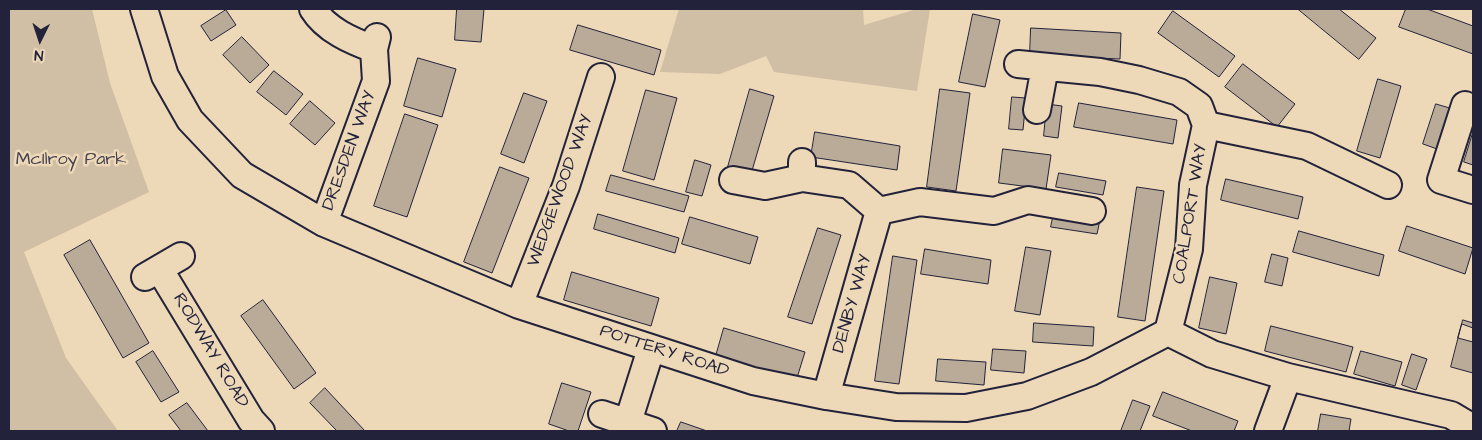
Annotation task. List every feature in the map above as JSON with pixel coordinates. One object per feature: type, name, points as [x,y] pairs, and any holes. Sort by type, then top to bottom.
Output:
[{"type":"street","name":"POTTERY ROAD","points":[[144,9],[165,76],[190,120],[242,175],[324,223],[519,305],[753,382],[896,407],[966,408],[1028,396],[1092,372],[1168,332]]},
{"type":"street","name":"DRESDEN WAY","points":[[313,9],[334,30],[376,43],[376,80],[324,223]]},
{"type":"street","name":"COALPORT WAY","points":[[1018,64],[1100,72],[1140,71],[1179,92],[1199,106],[1206,126],[1193,185],[1189,249],[1168,332]]},
{"type":"street","points":[[1038,110],[1045,67]]},
{"type":"street","name":"WEDGEWOOD WAY","points":[[519,305],[566,186],[600,77]]},
{"type":"street","points":[[1465,105],[1441,180],[1473,190]]},
{"type":"street","name":"COALPORT WAY","points":[[1206,126],[1307,146],[1388,185]]},
{"type":"street","points":[[733,180],[765,186],[802,170],[849,185],[879,211],[920,202],[994,211],[1028,200],[1092,211]]},
{"type":"street","name":"DENBY WAY","points":[[826,396],[879,211]]},
{"type":"street","name":"RODWAY ROAD","points":[[162,268],[252,420],[261,431]]},
{"type":"street","points":[[1168,332],[1212,354],[1288,377],[1387,398],[1451,415],[1473,428]]},
{"type":"street","points":[[628,422],[651,349]]},
{"type":"street","points":[[1268,431],[1288,377]]},
{"type":"street","points":[[602,414],[653,431]]},
{"type":"green space","name":"McIlroy Park","points":[[9,9],[92,9],[110,83],[149,192],[24,252],[66,358],[118,431],[9,431]]},
{"type":"green space","points":[[679,9],[863,9],[864,25],[917,9],[930,9],[917,91],[774,72],[766,56],[720,74],[660,72]]},
{"type":"building","points":[[457,9],[484,9],[481,42],[455,40]]},
{"type":"building","points":[[1298,9],[1339,9],[1376,38],[1359,59]]},
{"type":"building","points":[[1406,9],[1427,9],[1473,26],[1473,54],[1399,27]]},
{"type":"building","points":[[226,10],[236,25],[211,41],[201,26]]},
{"type":"building","points":[[1173,11],[1235,56],[1219,77],[1158,33]]},
{"type":"building","points":[[973,14],[1000,20],[985,87],[959,82]]},
{"type":"building","points":[[578,25],[661,50],[654,75],[570,50]]},
{"type":"building","points":[[1031,28],[1121,33],[1120,59],[1030,55]]},
{"type":"building","points":[[242,37],[269,65],[250,83],[223,55]]},
{"type":"building","points":[[418,58],[456,69],[442,117],[404,106]]},
{"type":"building","points":[[1243,64],[1295,104],[1277,127],[1225,87]]},
{"type":"building","points":[[274,71],[303,94],[286,115],[257,92]]},
{"type":"building","points":[[1378,79],[1401,86],[1380,158],[1357,151]]},
{"type":"building","points":[[750,89],[774,96],[751,174],[728,167]]},
{"type":"building","points":[[940,89],[970,93],[956,191],[927,187]]},
{"type":"building","points":[[646,90],[677,98],[654,180],[623,171]]},
{"type":"building","points":[[524,93],[547,101],[524,163],[501,154]]},
{"type":"building","points":[[1012,97],[1026,98],[1023,130],[1009,129]]},
{"type":"building","points":[[310,101],[335,123],[315,145],[290,124]]},
{"type":"building","points":[[1079,103],[1177,120],[1173,144],[1074,127]]},
{"type":"building","points":[[1047,104],[1062,106],[1058,138],[1044,136]]},
{"type":"building","points":[[1436,104],[1453,109],[1440,150],[1423,144]]},
{"type":"building","points":[[405,114],[438,125],[407,217],[374,206]]},
{"type":"building","points":[[815,132],[900,146],[897,170],[811,157]]},
{"type":"building","points":[[1473,132],[1473,165],[1464,162]]},
{"type":"building","points":[[1003,149],[1051,155],[1046,189],[999,183]]},
{"type":"building","points":[[695,160],[711,165],[702,196],[686,192]]},
{"type":"building","points":[[500,167],[529,178],[492,273],[464,262]]},
{"type":"building","points":[[1059,173],[1106,181],[1103,195],[1056,187]]},
{"type":"building","points":[[611,175],[689,196],[684,212],[606,191]]},
{"type":"building","points":[[1226,179],[1303,197],[1298,219],[1221,200]]},
{"type":"building","points":[[1137,187],[1164,191],[1145,321],[1118,317]]},
{"type":"building","points":[[1054,212],[1100,220],[1097,234],[1051,227]]},
{"type":"building","points":[[598,214],[679,238],[675,253],[594,229]]},
{"type":"building","points":[[690,217],[758,237],[750,264],[682,244]]},
{"type":"building","points":[[1407,226],[1473,248],[1465,274],[1399,251]]},
{"type":"building","points":[[818,228],[841,235],[812,324],[788,317]]},
{"type":"building","points":[[1299,231],[1384,255],[1379,276],[1293,252]]},
{"type":"building","points":[[90,240],[149,343],[123,358],[64,255]]},
{"type":"building","points":[[1026,247],[1051,251],[1040,315],[1015,311]]},
{"type":"building","points":[[925,249],[991,260],[988,284],[921,274]]},
{"type":"building","points":[[1272,254],[1288,258],[1282,286],[1265,282]]},
{"type":"building","points":[[893,256],[917,260],[899,384],[875,381]]},
{"type":"building","points":[[572,272],[659,298],[651,326],[564,300]]},
{"type":"building","points":[[1210,277],[1237,283],[1226,334],[1199,328]]},
{"type":"building","points":[[263,300],[316,373],[294,389],[241,316]]},
{"type":"building","points":[[1463,320],[1473,323],[1473,373],[1451,367]]},
{"type":"building","points":[[1034,323],[1094,327],[1093,346],[1033,342]]},
{"type":"building","points":[[1462,324],[1473,328],[1473,342],[1458,338]]},
{"type":"building","points":[[1271,326],[1353,347],[1346,372],[1265,351]]},
{"type":"building","points":[[724,328],[805,352],[796,381],[716,356]]},
{"type":"building","points":[[993,349],[1026,351],[1024,373],[991,370]]},
{"type":"building","points":[[153,351],[179,392],[161,402],[136,362]]},
{"type":"building","points":[[1361,351],[1402,362],[1395,386],[1354,374]]},
{"type":"building","points":[[1412,354],[1427,359],[1416,390],[1402,385]]},
{"type":"building","points":[[938,359],[986,362],[984,385],[936,381]]},
{"type":"building","points":[[562,383],[591,392],[578,431],[569,431],[549,424]]},
{"type":"building","points":[[325,388],[365,431],[337,431],[310,403]]},
{"type":"building","points":[[1163,392],[1238,421],[1234,431],[1192,431],[1153,416]]},
{"type":"building","points":[[1133,400],[1150,406],[1140,431],[1121,431]]},
{"type":"building","points":[[187,403],[208,431],[181,431],[169,415]]},
{"type":"building","points":[[1321,414],[1351,419],[1349,431],[1318,431]]},
{"type":"building","points":[[681,422],[707,431],[677,431]]}]
